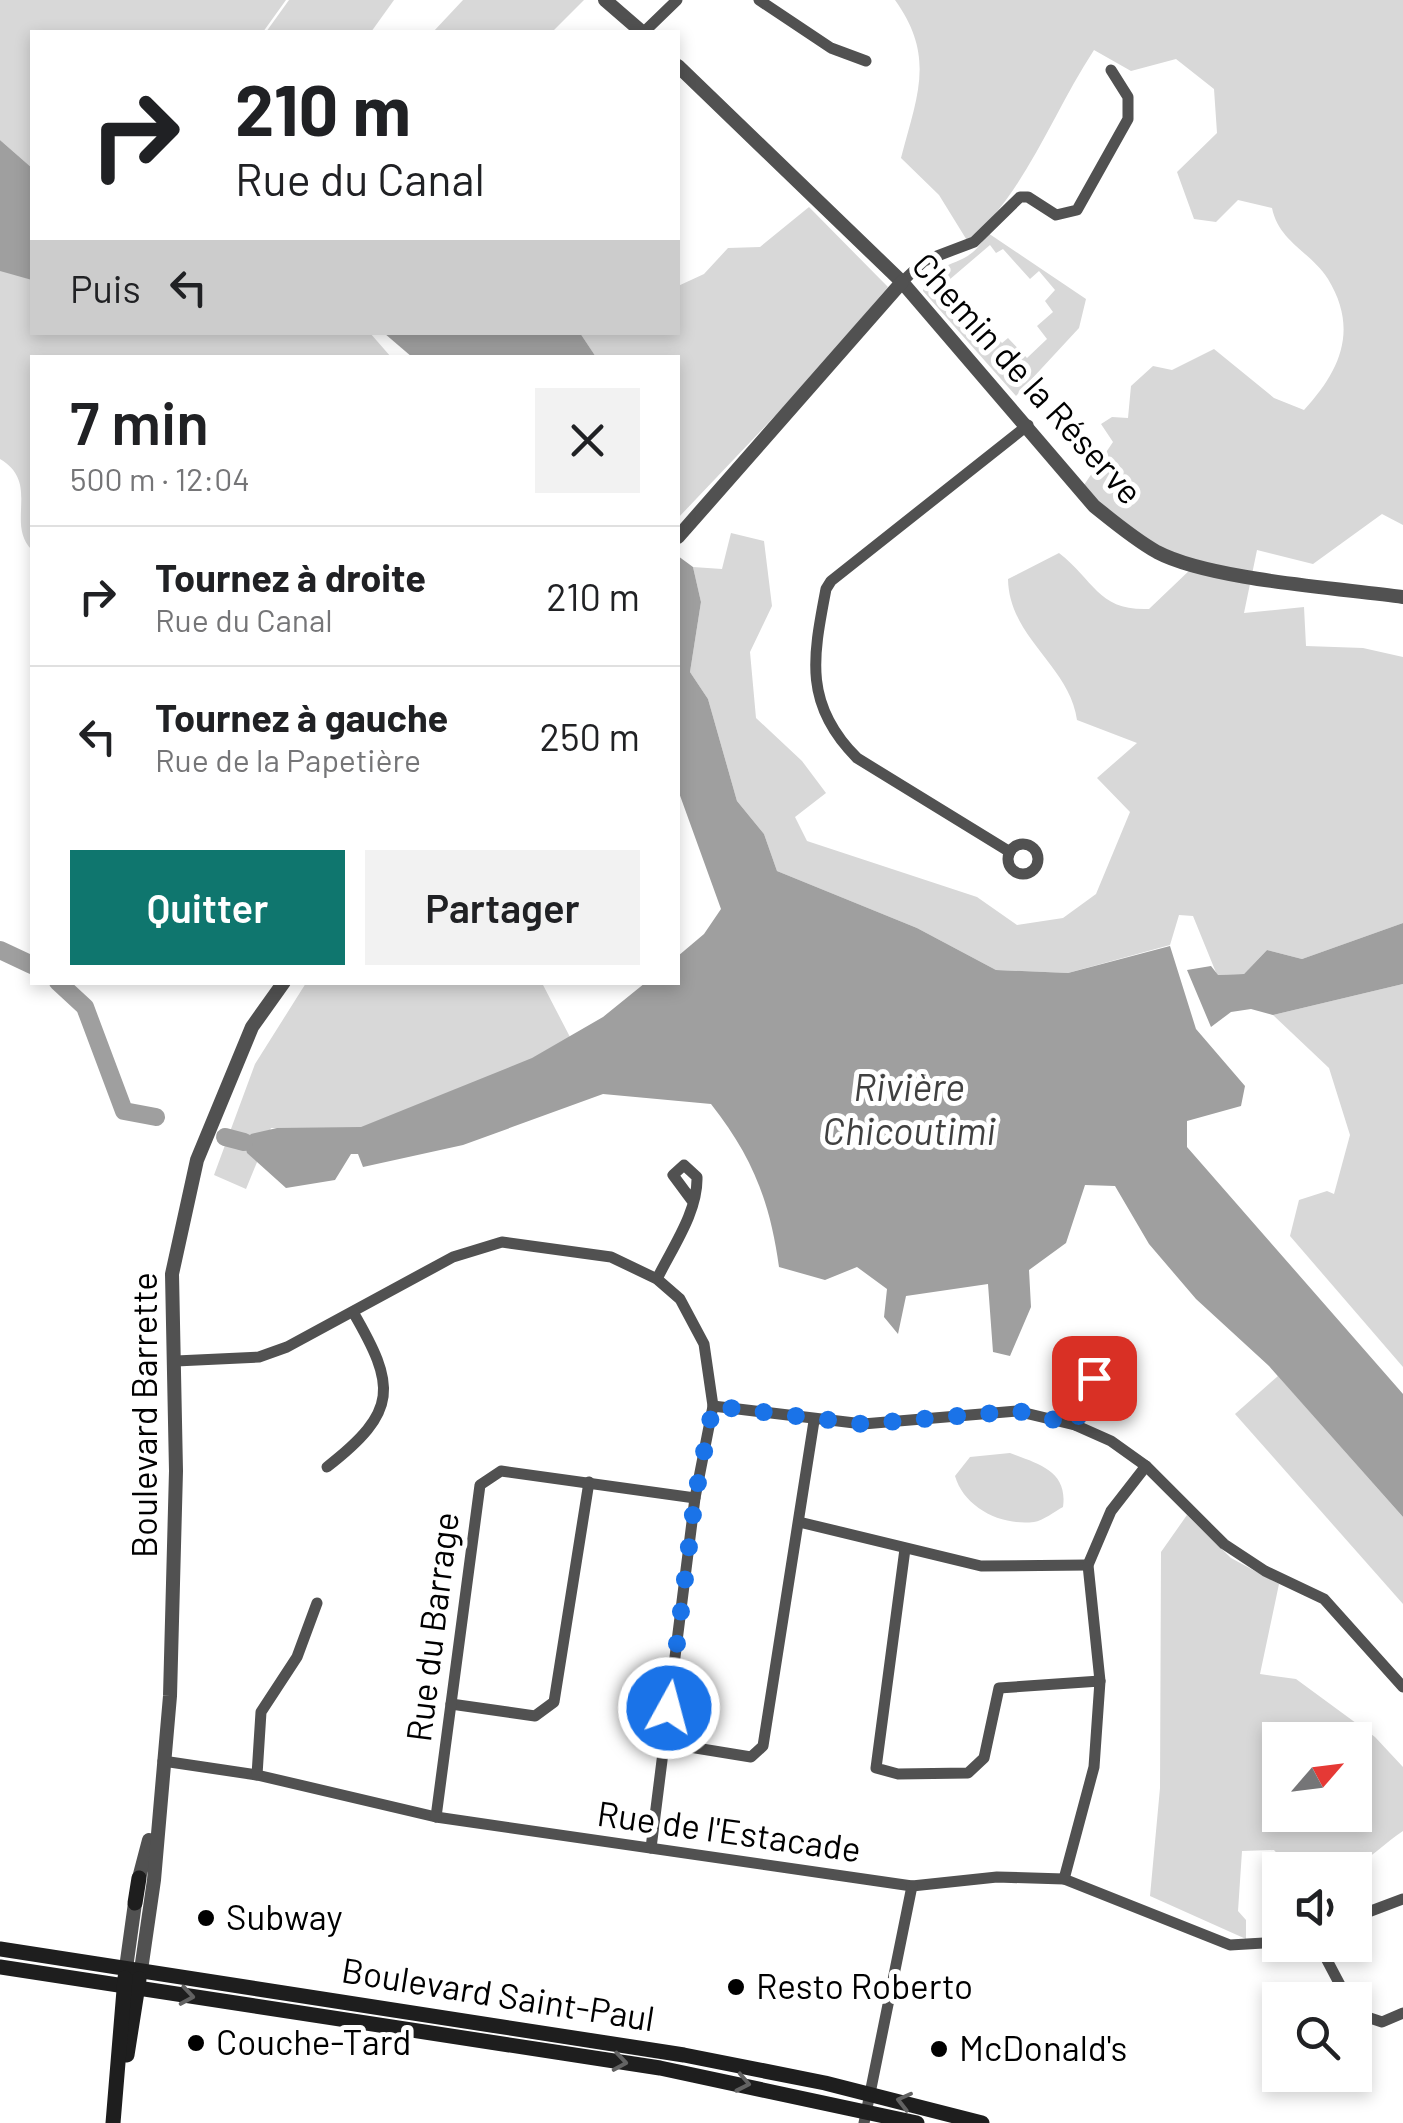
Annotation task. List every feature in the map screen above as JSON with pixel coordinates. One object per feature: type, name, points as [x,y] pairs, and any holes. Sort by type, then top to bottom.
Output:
[{"type":"main road","name":"Boulevard Barrette","points":[[135,1903],[139,1878]]},
{"type":"main road","name":"Boulevard Saint-Paul","points":[[0,1949],[654,2049],[870,2093],[982,2123]]},
{"type":"main road","name":"Boulevard Saint-Paul","points":[[0,1967],[644,2066],[865,2117],[916,2123]]},
{"type":"main road","name":"Boulevard Barrette","points":[[113,2123],[133,1969]]},
{"type":"street","points":[[605,0],[641,30]]},
{"type":"street","points":[[645,30],[677,0]]},
{"type":"street","points":[[759,0],[832,48],[866,60]]},
{"type":"street","name":"Chemin de la Réserve","points":[[680,68],[902,282],[1094,506],[1159,553],[1193,566],[1403,597]]},
{"type":"street","points":[[680,534],[924,260],[974,242],[1020,197],[1028,197],[1056,215],[1077,210],[1128,119],[1128,97],[1110,70]]},
{"type":"street","points":[[1010,852],[858,758],[840,740],[828,717],[813,670],[826,589],[831,581],[1028,425]]},
{"type":"street","name":"Boulevard Barrette","points":[[133,1969],[154,1880],[157,1810],[170,1696],[176,1361],[172,1274],[197,1160],[252,1026],[282,985]]},
{"type":"street","points":[[656,1279],[693,1202]]},
{"type":"street","points":[[176,1361],[260,1356],[322,1331],[453,1257],[502,1242],[612,1257],[656,1279],[680,1299],[697,1326],[713,1406],[695,1498],[651,1848]]},
{"type":"street","points":[[328,1467],[376,1418],[387,1385],[376,1352],[352,1312]]},
{"type":"street","points":[[1075,1425],[1094,1378]]},
{"type":"street","points":[[713,1406],[863,1424],[1018,1411],[1075,1425],[1111,1441],[1146,1466],[1224,1544],[1265,1571],[1324,1599],[1403,1687]]},
{"type":"street","points":[[664,1743],[751,1757],[763,1746],[814,1421]]},
{"type":"street","points":[[1064,1878],[1094,1767],[1100,1681],[1088,1565],[1110,1512],[1146,1466]]},
{"type":"street","name":"Rue du Barrage","points":[[436,1818],[480,1485],[501,1471],[695,1498]]},
{"type":"street","points":[[451,1704],[535,1716],[554,1702],[589,1482]]},
{"type":"street","points":[[799,1522],[981,1566],[1088,1565]]},
{"type":"street","points":[[905,1549],[876,1768],[898,1774],[968,1773],[984,1758],[999,1688],[1100,1681]]},
{"type":"street","points":[[257,1775],[262,1712],[297,1657],[317,1603]]},
{"type":"street","name":"Rue de l'Estacade","points":[[163,1761],[257,1775],[436,1818],[912,1886],[998,1877],[1064,1878],[1230,1945],[1262,1943]]},
{"type":"street","name":"Boulevard Barrette","points":[[139,1878],[157,1810]]},
{"type":"street","points":[[865,2117],[912,1886]]},
{"type":"street","points":[[1372,1911],[1403,1899]]},
{"type":"street","name":"Boulevard Barrette","points":[[133,1969],[135,1903]]},
{"type":"street","points":[[1372,2019],[1382,2022],[1403,2013]]},
{"type":"shaded area","points":[[0,0],[286,0],[264,30],[30,30],[30,166],[0,140]]},
{"type":"shaded area","points":[[289,0],[394,0],[372,30],[267,30]]},
{"type":"shaded area","points":[[463,0],[584,0],[554,30],[435,30]]},
{"type":"shaded area","points":[[895,0],[1403,0],[1403,525],[1382,514],[1313,564],[1257,550],[1244,613],[1304,607],[1306,646],[1363,648],[1403,657],[1403,923],[1302,959],[1267,950],[1244,974],[1217,975],[1193,916],[1179,915],[1170,945],[1068,973],[996,970],[917,928],[777,871],[764,834],[737,801],[708,699],[690,672],[701,602],[693,567],[722,569],[731,533],[764,541],[772,606],[750,652],[756,718],[802,761],[826,793],[795,817],[807,841],[977,897],[1017,925],[1063,918],[1096,894],[1130,812],[1097,778],[1137,743],[1077,720],[1063,683],[1018,618],[1008,579],[1059,553],[1108,600],[1149,609],[1193,567],[1159,553],[1082,488],[1113,442],[1101,424],[1112,417],[1128,418],[1131,386],[1153,366],[1172,370],[1214,349],[1274,398],[1304,410],[1327,380],[1341,349],[1342,316],[1328,279],[1281,230],[1272,208],[1238,200],[1216,222],[1194,219],[1177,172],[1217,133],[1214,89],[1176,59],[1131,71],[1094,50],[1022,177],[968,242],[939,195],[901,158],[917,96],[919,59],[908,21]]},
{"type":"shaded area","points":[[809,207],[888,287],[810,379],[680,516],[680,355],[595,355],[581,335],[680,335],[680,285],[704,274],[728,248],[760,247]]},
{"type":"shaded area","points":[[988,233],[1086,299],[1079,328],[1016,396],[923,291],[929,277],[973,252]],"holes":[[[990,245],[996,253],[1003,249],[1030,279],[1039,271],[1055,290],[1045,301],[1053,312],[1037,326],[1047,339],[1027,358],[1008,338],[1002,343],[991,331],[984,335],[942,286]]]},
{"type":"shaded area","points":[[0,256],[30,271],[30,335],[372,335],[389,355],[30,355],[30,547],[21,528],[18,480],[0,459]]},
{"type":"shaded area","points":[[1403,984],[1403,1367],[1290,1236],[1299,1200],[1327,1191],[1334,1194],[1350,1135],[1329,1068],[1273,1015]]},
{"type":"shaded area","points":[[305,985],[543,985],[570,1037],[526,1062],[360,1128],[271,1128],[246,1189],[214,1175],[255,1064]]},
{"type":"shaded area","points":[[1278,1376],[1403,1517],[1403,1604],[1235,1414]]},
{"type":"shaded area","points":[[1010,1453],[1041,1465],[1056,1477],[1061,1485],[1063,1507],[1038,1521],[1009,1521],[985,1512],[966,1497],[955,1476],[970,1457]]},
{"type":"shaded area","points":[[1187,1515],[1231,1558],[1279,1584],[1260,1674],[1296,1679],[1355,1722],[1262,1722],[1262,1832],[1372,1832],[1372,1735],[1403,1767],[1403,1831],[1372,1855],[1372,1852],[1242,1851],[1238,1911],[1246,1920],[1246,1939],[1150,1896],[1160,1788],[1161,1552]]},
{"type":"water","points":[[0,140],[30,166],[30,279],[0,271]]},
{"type":"water","points":[[386,335],[581,335],[595,355],[410,355]]},
{"type":"water","name":"Rivière Chicoutimi","points":[[680,557],[693,567],[701,602],[690,672],[708,699],[737,801],[764,834],[777,871],[917,928],[996,970],[1068,973],[1170,946],[1196,1029],[1245,1086],[1241,1106],[1187,1121],[1187,1147],[1403,1394],[1403,1517],[1269,1366],[1196,1299],[1149,1244],[1115,1186],[1085,1185],[1066,1243],[1029,1270],[1031,1307],[1010,1356],[993,1352],[988,1284],[906,1296],[898,1334],[884,1317],[887,1289],[857,1267],[825,1280],[779,1267],[757,1180],[738,1142],[711,1104],[603,1094],[463,1145],[363,1167],[358,1154],[351,1154],[335,1180],[286,1188],[247,1153],[244,1142],[251,1134],[277,1128],[361,1127],[532,1058],[603,1017],[643,985],[680,985],[680,954],[704,934],[721,909],[680,796]]},
{"type":"water","points":[[1403,923],[1403,984],[1273,1015],[1251,1009],[1231,1012],[1211,1027],[1187,970],[1211,966],[1218,975],[1244,974],[1267,950],[1302,959]]},
{"type":"waterway","points":[[0,950],[30,964]]},
{"type":"waterway","points":[[61,985],[85,1007],[124,1111],[156,1117]]},
{"type":"waterway","points":[[225,1137],[244,1142]]},
{"type":"place","name":"Subway","points":[[206,1918]]},
{"type":"place","name":"Resto Roberto","points":[[736,1987]]},
{"type":"place","name":"Couche-Tard","points":[[196,2043]]},
{"type":"place","name":"McDonald's","points":[[939,2049]]},
{"type":"route","points":[[669,1708],[695,1498],[713,1406],[863,1424],[956,1413],[1018,1411],[1075,1425],[1094,1378]]}]
